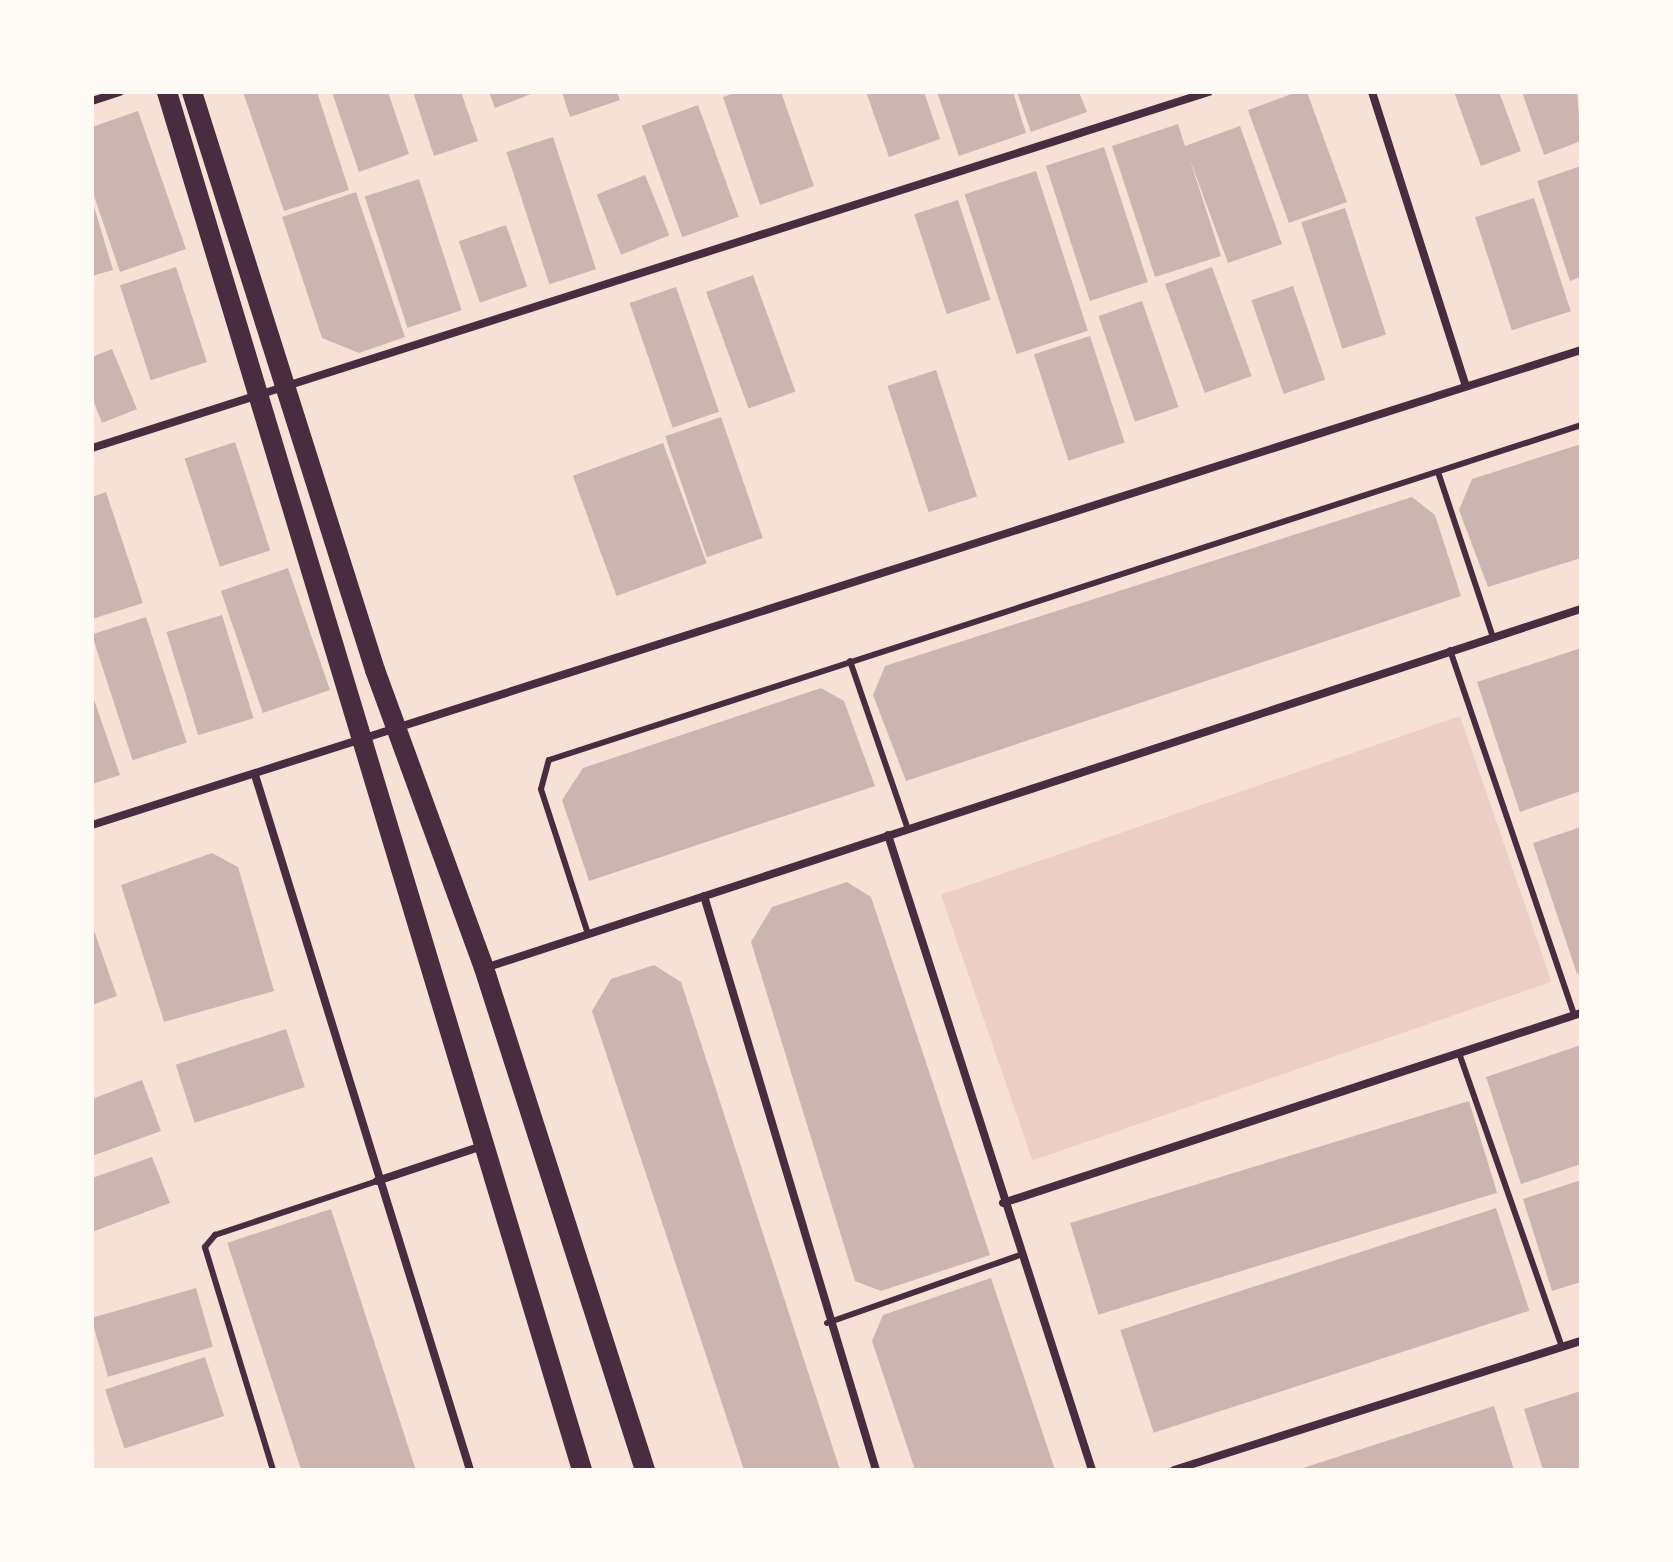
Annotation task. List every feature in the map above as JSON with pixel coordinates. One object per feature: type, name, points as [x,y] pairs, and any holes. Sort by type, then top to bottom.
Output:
[{"type":"main road","points":[[167,92],[479,1147],[582,1470]]},
{"type":"main road","points":[[192,92],[289,385],[397,729],[484,968],[645,1470]]},
{"type":"street","points":[[92,101],[120,92]]},
{"type":"street","points":[[92,448],[1209,92]]},
{"type":"street","points":[[1372,92],[1466,386]]},
{"type":"street","points":[[92,825],[1581,350]]},
{"type":"street","points":[[484,968],[1581,609]]},
{"type":"street","points":[[255,775],[377,1181],[470,1470]]},
{"type":"street","points":[[888,835],[1003,1203],[1092,1470]]},
{"type":"street","points":[[704,896],[827,1323],[876,1470]]},
{"type":"street","points":[[1003,1203],[1577,1014]]},
{"type":"street","points":[[377,1181],[479,1147]]},
{"type":"street","points":[[1174,1470],[1581,1341]]},
{"type":"lane","points":[[588,934],[541,789],[549,760],[1581,425]]},
{"type":"lane","points":[[1438,472],[1493,637]]},
{"type":"lane","points":[[1450,650],[1577,1014]]},
{"type":"lane","points":[[850,661],[908,829]]},
{"type":"lane","points":[[1459,1053],[1562,1347]]},
{"type":"lane","points":[[273,1470],[205,1247],[215,1235],[377,1181]]},
{"type":"lane","points":[[827,1323],[1020,1255]]},
{"type":"shaded area","points":[[1460,716],[1551,982],[1032,1160],[941,895]]},
{"type":"building","points":[[243,92],[317,92],[349,190],[284,211]]},
{"type":"building","points":[[332,92],[388,92],[409,154],[359,172]]},
{"type":"building","points":[[413,92],[461,92],[478,141],[434,156]]},
{"type":"building","points":[[489,92],[536,92],[495,108]]},
{"type":"building","points":[[562,92],[617,92],[620,100],[570,117]]},
{"type":"building","points":[[738,92],[781,92],[814,186],[760,205],[723,97]]},
{"type":"building","points":[[866,92],[924,92],[940,139],[889,157]]},
{"type":"building","points":[[937,92],[1013,92],[1026,133],[959,156]]},
{"type":"building","points":[[1017,92],[1079,92],[1087,112],[1031,132]]},
{"type":"building","points":[[1297,92],[1307,92],[1347,202],[1289,223],[1248,110]]},
{"type":"building","points":[[1454,92],[1499,92],[1521,151],[1481,166]]},
{"type":"building","points":[[1522,92],[1577,92],[1581,141],[1544,155]]},
{"type":"building","points":[[698,105],[739,217],[682,237],[642,126]]},
{"type":"building","points":[[138,111],[186,249],[120,272],[92,190],[92,127]]},
{"type":"building","points":[[1178,124],[1185,146],[1240,126],[1282,244],[1228,263],[1189,157],[1221,256],[1155,277],[1112,146]]},
{"type":"building","points":[[553,137],[596,269],[549,284],[506,152]]},
{"type":"building","points":[[1104,147],[1148,282],[1090,301],[1046,166]]},
{"type":"building","points":[[1581,166],[1581,277],[1570,281],[1537,181]]},
{"type":"building","points":[[1036,171],[1088,331],[1017,354],[965,194]]},
{"type":"building","points":[[645,175],[669,235],[621,255],[597,194]]},
{"type":"building","points":[[419,179],[462,310],[407,328],[365,197]]},
{"type":"building","points":[[356,192],[405,337],[359,353],[322,338],[282,217]]},
{"type":"building","points":[[1534,198],[1571,311],[1512,330],[1475,217]]},
{"type":"building","points":[[958,200],[990,300],[947,314],[914,214]]},
{"type":"building","points":[[92,204],[113,270],[92,276]]},
{"type":"building","points":[[1345,208],[1386,334],[1342,349],[1301,222]]},
{"type":"building","points":[[506,225],[527,286],[480,303],[459,241]]},
{"type":"building","points":[[176,267],[207,362],[151,380],[120,285]]},
{"type":"building","points":[[1212,267],[1252,376],[1205,393],[1165,284]]},
{"type":"building","points":[[753,275],[795,392],[748,409],[706,292]]},
{"type":"building","points":[[1293,286],[1325,380],[1284,394],[1251,300]]},
{"type":"building","points":[[676,287],[719,412],[673,428],[630,303]]},
{"type":"building","points":[[1142,301],[1178,407],[1135,422],[1099,316]]},
{"type":"building","points":[[1090,336],[1125,443],[1068,461],[1034,354]]},
{"type":"building","points":[[112,349],[137,409],[102,423],[92,397],[92,357]]},
{"type":"building","points":[[936,370],[977,496],[929,512],[887,386]]},
{"type":"building","points":[[721,417],[763,538],[707,557],[665,436]]},
{"type":"building","points":[[235,442],[270,550],[220,567],[185,458]]},
{"type":"building","points":[[663,443],[707,563],[617,596],[573,476]]},
{"type":"building","points":[[1581,444],[1581,558],[1488,587],[1459,510],[1472,479]]},
{"type":"building","points":[[106,492],[143,603],[92,619],[92,497]]},
{"type":"building","points":[[1412,497],[1435,515],[1461,596],[906,781],[873,695],[885,666]]},
{"type":"building","points":[[288,568],[330,690],[263,713],[221,591]]},
{"type":"building","points":[[222,615],[254,718],[198,735],[167,632]]},
{"type":"building","points":[[146,617],[187,743],[133,760],[92,635]]},
{"type":"building","points":[[1581,648],[1581,791],[1520,812],[1477,682]]},
{"type":"building","points":[[821,688],[844,701],[875,786],[589,881],[562,800],[583,768]]},
{"type":"building","points":[[92,694],[120,775],[92,784]]},
{"type":"building","points":[[1581,827],[1581,973],[1577,974],[1533,843]]},
{"type":"building","points":[[212,853],[238,867],[274,991],[164,1022],[121,885]]},
{"type":"building","points":[[847,882],[871,897],[990,1255],[881,1291],[855,1281],[751,942],[772,907]]},
{"type":"building","points":[[92,925],[117,996],[92,1005]]},
{"type":"building","points":[[654,965],[681,982],[840,1470],[744,1470],[592,1011],[611,979]]},
{"type":"building","points":[[286,1029],[305,1087],[195,1123],[176,1065]]},
{"type":"building","points":[[1581,1045],[1581,1164],[1521,1184],[1486,1077]]},
{"type":"building","points":[[142,1080],[161,1131],[92,1156],[92,1099]]},
{"type":"building","points":[[1469,1101],[1497,1193],[1098,1315],[1070,1223]]},
{"type":"building","points":[[152,1157],[170,1203],[92,1232],[92,1178]]},
{"type":"building","points":[[1581,1180],[1581,1282],[1552,1291],[1523,1199]]},
{"type":"building","points":[[1496,1208],[1529,1311],[1154,1433],[1120,1330]]},
{"type":"building","points":[[331,1209],[416,1470],[301,1470],[227,1243]]},
{"type":"building","points":[[991,1278],[1055,1470],[915,1470],[872,1341],[883,1315]]},
{"type":"building","points":[[196,1288],[213,1347],[108,1377],[92,1318]]},
{"type":"building","points":[[205,1357],[224,1416],[124,1448],[105,1389]]},
{"type":"building","points":[[1581,1391],[1581,1470],[1543,1470],[1524,1409]]},
{"type":"building","points":[[1494,1406],[1514,1470],[1300,1469]]}]
